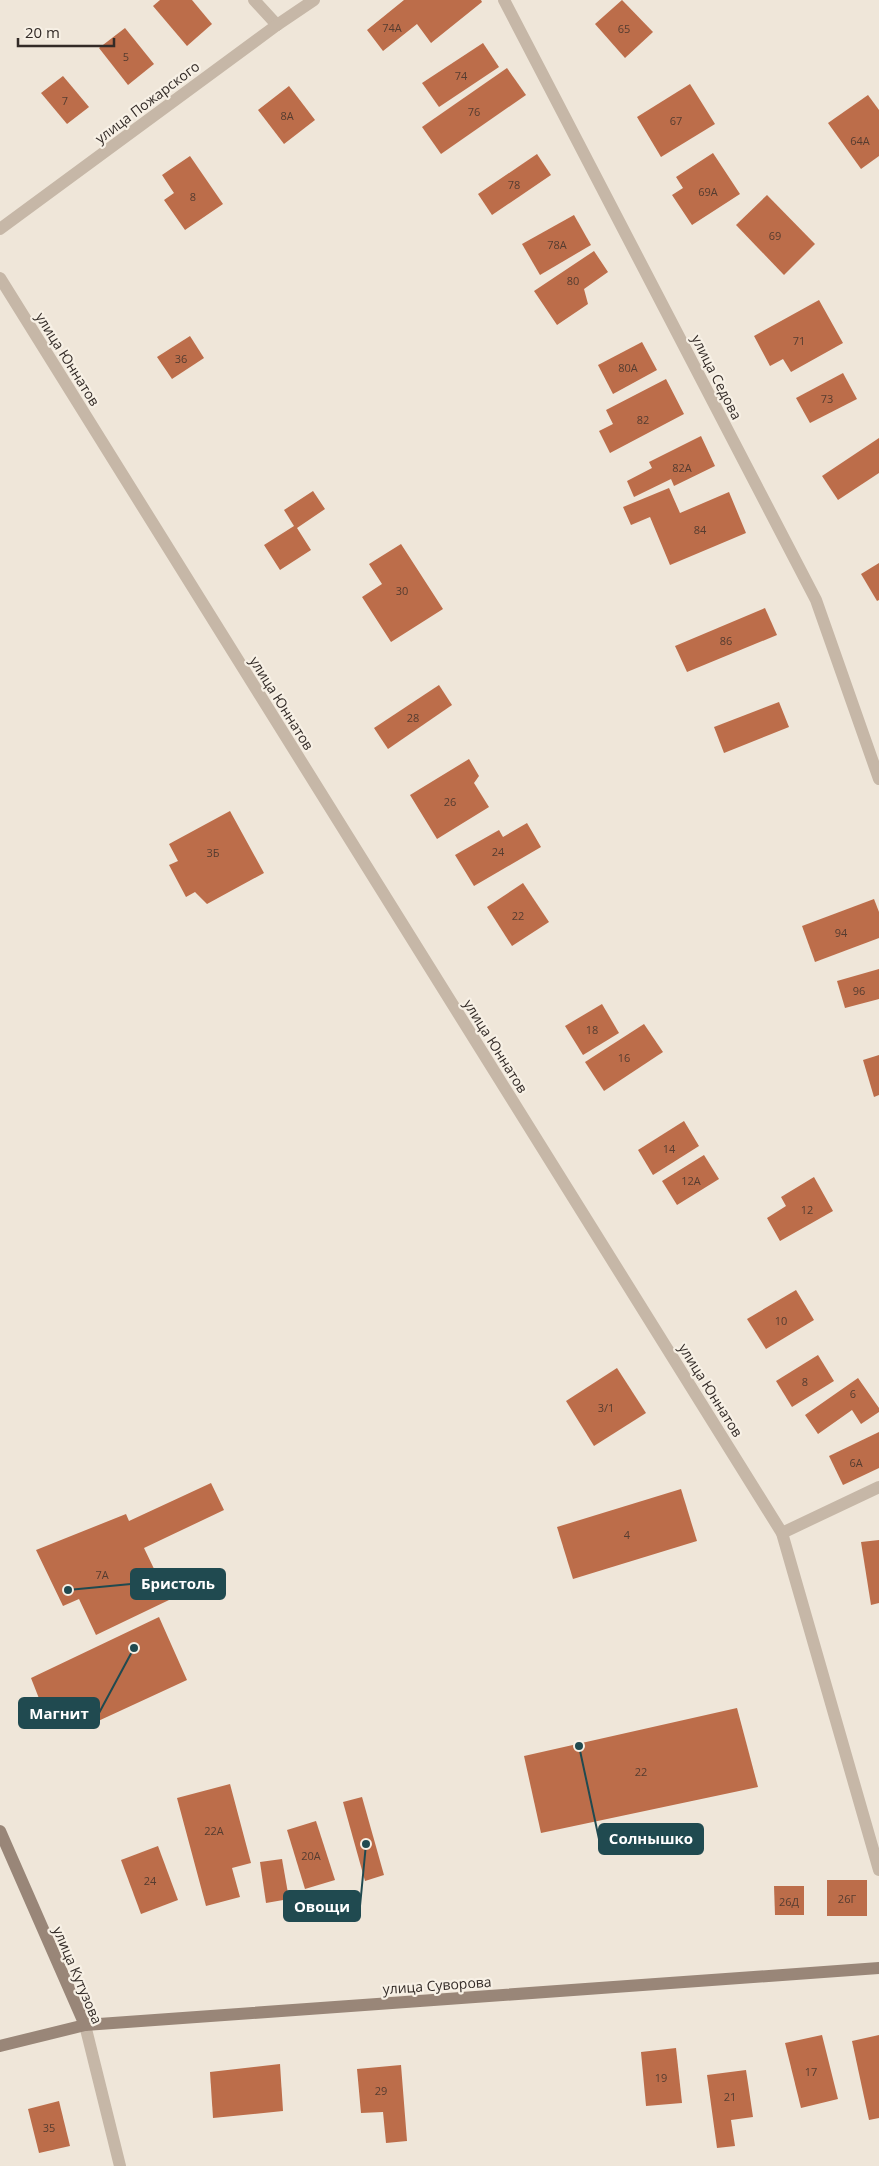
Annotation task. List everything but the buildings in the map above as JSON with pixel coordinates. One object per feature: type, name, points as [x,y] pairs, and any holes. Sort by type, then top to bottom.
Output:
[{"type":"main road","name":"улица Кутузова","points":[[0,1831],[85,2025]]},
{"type":"main road","name":"улица Суворова","points":[[0,2046],[85,2025],[879,1968]]},
{"type":"street","points":[[254,0],[277,25]]},
{"type":"street","name":"улица Пожарского","points":[[0,229],[277,25],[314,0]]},
{"type":"street","name":"улица Седова","points":[[504,0],[816,600],[879,779]]},
{"type":"street","name":"улица Юннатов","points":[[0,278],[782,1533],[879,1870]]},
{"type":"street","points":[[782,1533],[879,1488]]},
{"type":"street","name":"улица Кутузова","points":[[85,2025],[120,2166]]},
{"type":"place","name":"Бристоль","points":[[68,1590]]},
{"type":"place","name":"Магнит","points":[[134,1648]]},
{"type":"place","name":"Солнышко","points":[[579,1746]]},
{"type":"place","name":"Овощи","points":[[366,1844]]}]
